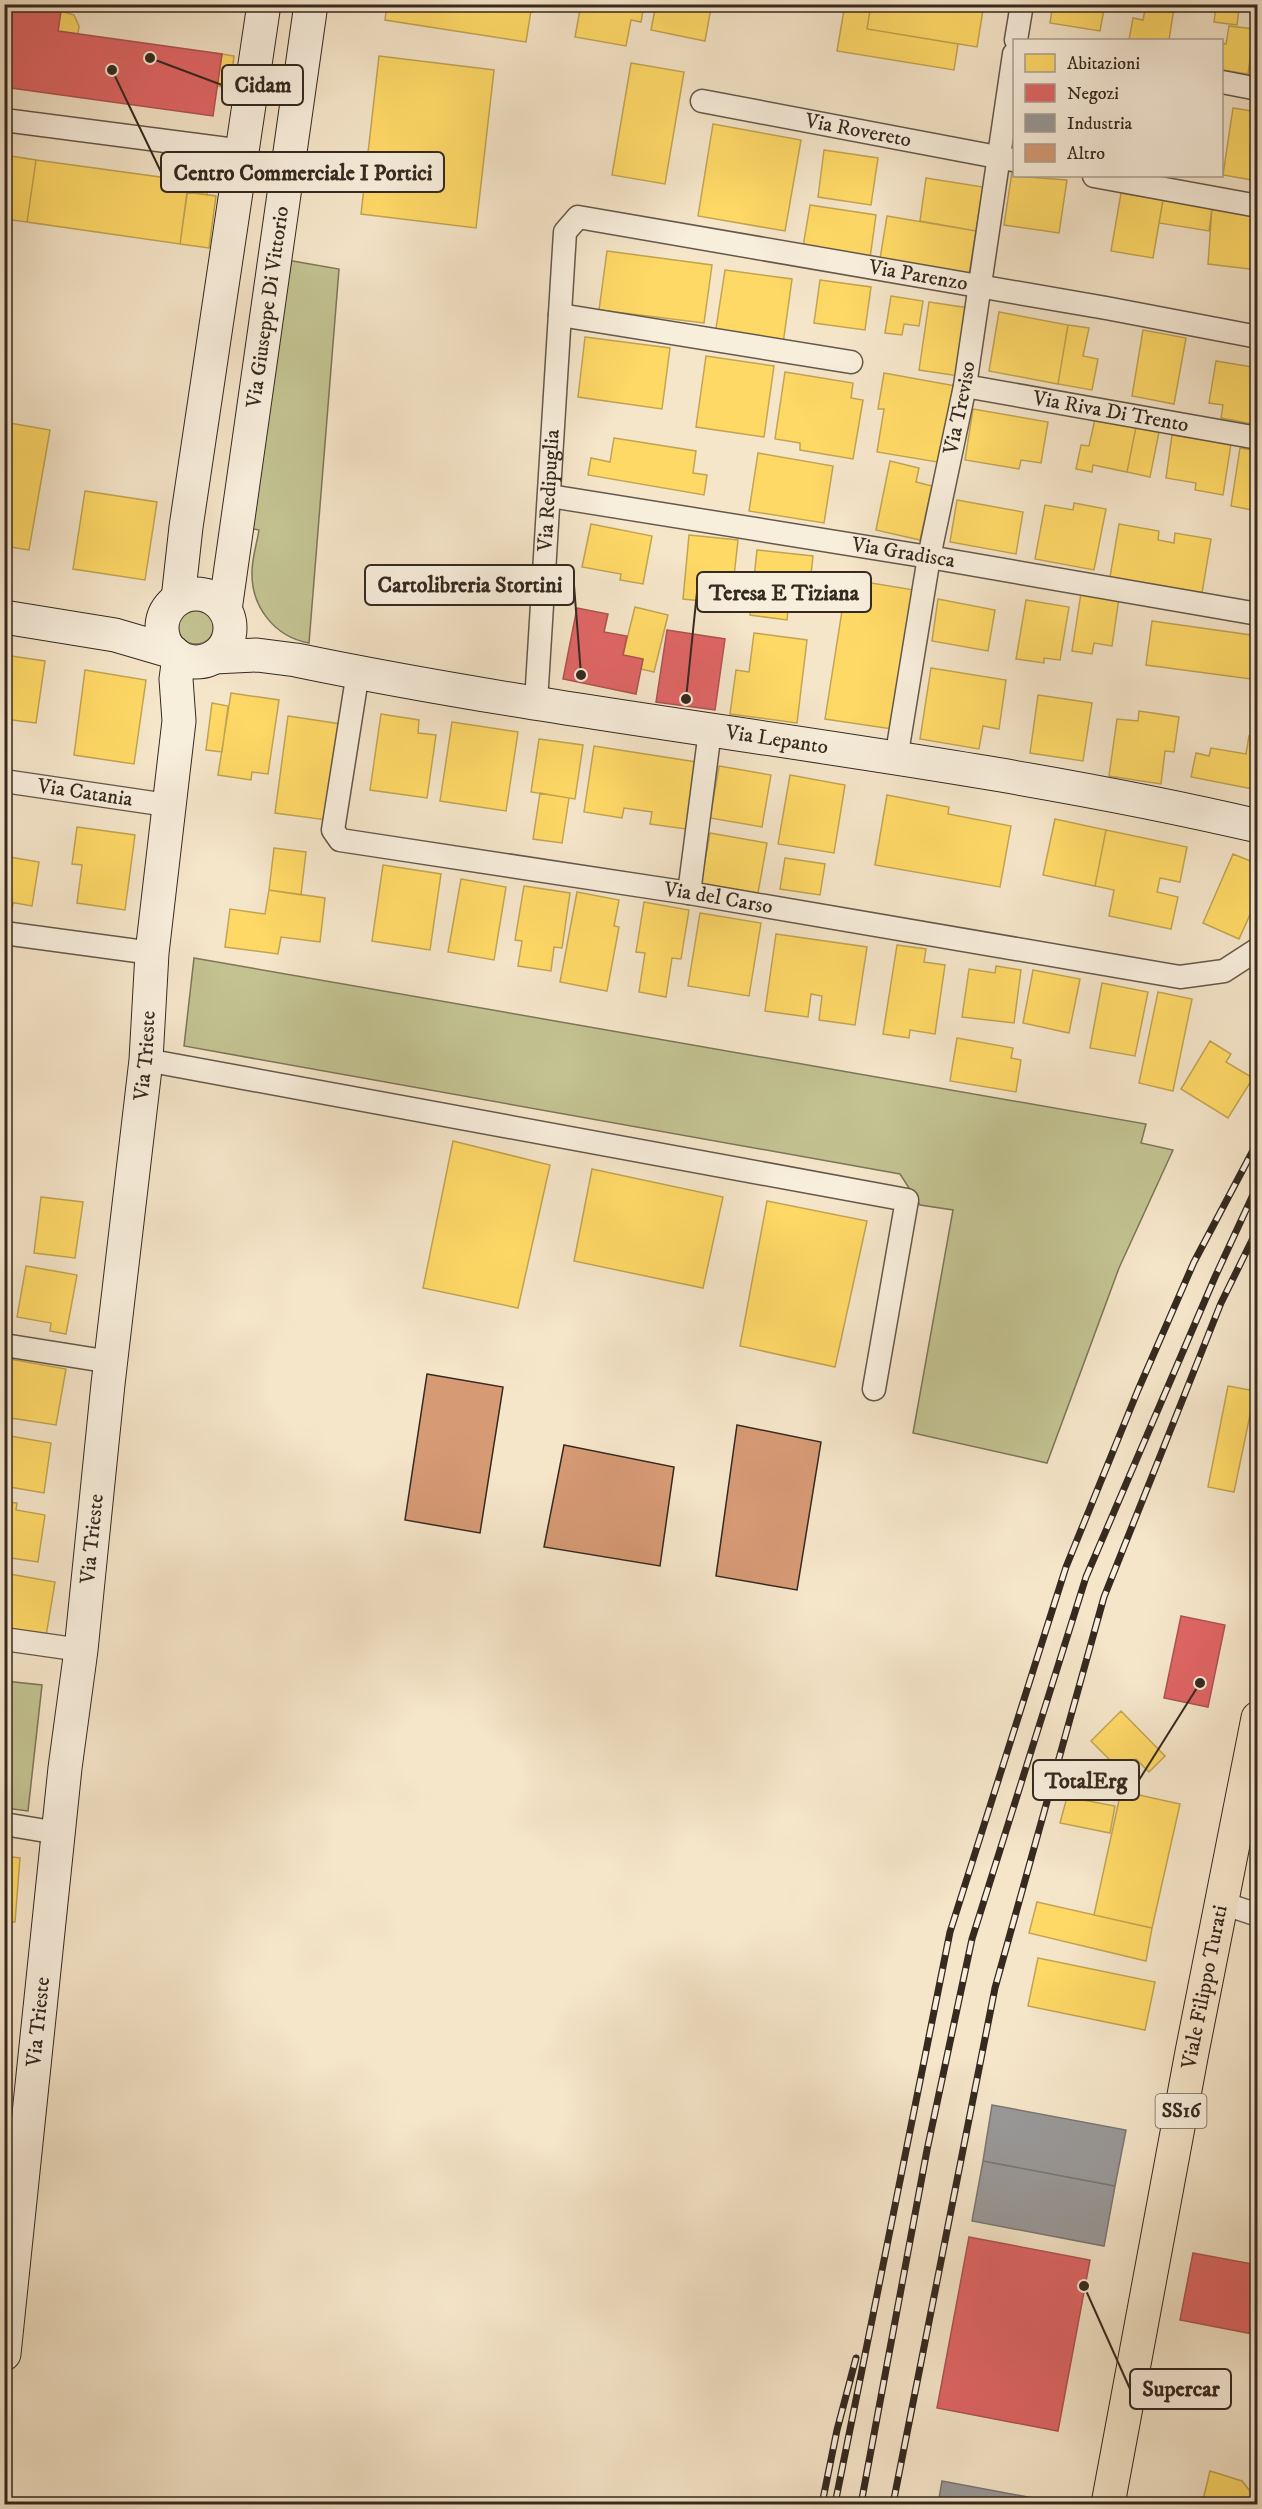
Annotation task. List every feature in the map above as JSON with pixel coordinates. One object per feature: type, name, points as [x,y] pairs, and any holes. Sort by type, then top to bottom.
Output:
[{"type":"main road","name":"Viale Filippo Turati","points":[[1108,2505],[1257,1718]]},
{"type":"street","points":[[115,636],[173,604],[199,594],[218,602],[227,617],[227,643],[192,657],[163,637],[162,627],[173,604],[264,4]]},
{"type":"street","name":"Via Giuseppe Di Vittorio","points":[[227,617],[311,4]]},
{"type":"street","points":[[1017,39],[1022,4]]},
{"type":"street","name":"Via Treviso","points":[[896,759],[929,557],[1007,159],[1013,69]]},
{"type":"street","points":[[1223,82],[1257,89]]},
{"type":"street","name":"Via Rovereto","points":[[702,101],[1007,159]]},
{"type":"street","points":[[4,120],[243,151]]},
{"type":"street","points":[[1099,177],[1257,206]]},
{"type":"street","name":"Via Parenzo","points":[[578,217],[1257,337]]},
{"type":"street","name":"Via Redipuglia","points":[[536,702],[565,232],[578,217]]},
{"type":"street","points":[[560,315],[851,362]]},
{"type":"street","name":"Via Riva Di Trento","points":[[964,386],[1257,438]]},
{"type":"street","name":"Via Gradisca","points":[[550,496],[929,557],[1257,614]]},
{"type":"street","name":"Via Lepanto","points":[[4,617],[115,636],[192,657],[257,655],[296,660],[536,702],[896,759],[1188,809],[1257,826]]},
{"type":"street","name":"Via Lepanto","points":[[227,617],[296,660]]},
{"type":"street","name":"Via Trieste","points":[[4,2354],[58,1833],[81,1650],[146,1060],[152,953],[168,805],[178,721],[198,680],[192,657]]},
{"type":"street","name":"Via del Carso","points":[[358,672],[333,830],[340,840],[689,893],[1180,977],[1224,971],[1257,949]]},
{"type":"street","points":[[689,893],[710,730]]},
{"type":"street","name":"Via Catania","points":[[4,781],[168,805]]},
{"type":"street","points":[[4,933],[152,953]]},
{"type":"street","points":[[146,1060],[907,1200],[874,1389]]},
{"type":"street","points":[[4,1345],[111,1362]]},
{"type":"street","points":[[4,1639],[81,1650]]},
{"type":"street","points":[[4,1824],[58,1833]]},
{"type":"street","points":[[1222,1903],[1257,1915]]},
{"type":"shaded area","points":[[287,260],[339,269],[309,643],[297,640],[276,627],[261,608],[253,585],[252,572],[259,530],[248,528]]},
{"type":"shaded area","points":[[196,606],[210,611],[215,625],[210,639],[196,644],[182,639],[177,625],[182,611]]},
{"type":"shaded area","points":[[194,958],[1146,1124],[1141,1143],[1173,1150],[1119,1268],[1047,1463],[913,1433],[953,1210],[920,1205],[900,1174],[184,1046]]},
{"type":"shaded area","points":[[5,1681],[42,1685],[28,1811],[5,1808]]},
{"type":"building: Abitazioni","points":[[387,4],[532,4],[526,42],[385,20]]},
{"type":"building: Abitazioni","points":[[581,4],[644,4],[641,22],[631,20],[626,46],[575,37]]},
{"type":"building: Abitazioni","points":[[656,4],[691,4],[711,8],[705,41],[651,30]]},
{"type":"building: Abitazioni","points":[[845,4],[871,4],[867,29],[958,44],[954,70],[837,51]]},
{"type":"building: Abitazioni","points":[[871,4],[984,4],[977,47],[867,29]]},
{"type":"building: Abitazioni","points":[[1053,4],[1105,4],[1100,31],[1050,23]]},
{"type":"building: Abitazioni","points":[[1146,4],[1174,8],[1169,39],[1129,39],[1133,18],[1143,20]]},
{"type":"building: Abitazioni","points":[[1216,6],[1239,9],[1237,25],[1214,22]]},
{"type":"building: Abitazioni","points":[[61,11],[74,15],[79,26],[78,34],[58,31]]},
{"type":"building: Abitazioni","points":[[1229,26],[1254,29],[1248,74],[1223,70],[1223,43],[1226,44]]},
{"type":"building: Abitazioni","points":[[1254,29],[1258,30],[1258,75],[1248,74]]},
{"type":"building: Abitazioni","points":[[222,54],[234,56],[230,88],[217,86]]},
{"type":"building: Abitazioni","points":[[379,56],[494,70],[476,228],[361,214]]},
{"type":"building: Abitazioni","points":[[631,63],[684,72],[665,184],[612,175]]},
{"type":"building: Abitazioni","points":[[1233,108],[1258,112],[1258,181],[1223,175]]},
{"type":"building: Abitazioni","points":[[713,124],[801,140],[785,231],[698,216]]},
{"type":"building: Abitazioni","points":[[824,150],[878,158],[871,205],[818,197]]},
{"type":"building: Abitazioni","points":[[4,155],[36,160],[27,222],[4,219]]},
{"type":"building: Abitazioni","points":[[170,159],[210,164],[207,195],[187,192],[189,181],[168,179]]},
{"type":"building: Abitazioni","points":[[36,160],[189,181],[180,244],[27,222]]},
{"type":"building: Abitazioni","points":[[1012,172],[1013,177],[1067,180],[1059,233],[1004,225]]},
{"type":"building: Abitazioni","points":[[926,178],[983,187],[976,231],[920,221]]},
{"type":"building: Abitazioni","points":[[187,192],[216,196],[209,248],[180,244]]},
{"type":"building: Abitazioni","points":[[1121,193],[1163,200],[1153,258],[1111,251]]},
{"type":"building: Abitazioni","points":[[1163,200],[1212,208],[1209,231],[1159,223]]},
{"type":"building: Abitazioni","points":[[810,205],[876,215],[870,258],[803,247]]},
{"type":"building: Abitazioni","points":[[1212,208],[1258,215],[1258,270],[1208,264]]},
{"type":"building: Abitazioni","points":[[887,216],[976,231],[969,274],[880,259]]},
{"type":"building: Abitazioni","points":[[607,251],[712,265],[704,323],[599,310]]},
{"type":"building: Abitazioni","points":[[725,270],[792,279],[783,344],[715,335]]},
{"type":"building: Abitazioni","points":[[820,280],[871,287],[865,330],[814,323]]},
{"type":"building: Abitazioni","points":[[891,296],[923,301],[919,326],[904,324],[902,335],[885,333]]},
{"type":"building: Abitazioni","points":[[929,302],[969,308],[959,376],[919,370]]},
{"type":"building: Abitazioni","points":[[999,312],[1068,325],[1058,384],[989,371]]},
{"type":"building: Abitazioni","points":[[1068,325],[1089,328],[1083,356],[1098,359],[1092,390],[1058,384]]},
{"type":"building: Abitazioni","points":[[1143,330],[1186,338],[1174,404],[1132,396]]},
{"type":"building: Abitazioni","points":[[585,337],[670,348],[662,409],[578,397]]},
{"type":"building: Abitazioni","points":[[706,356],[774,366],[764,437],[696,427]]},
{"type":"building: Abitazioni","points":[[1216,361],[1258,368],[1258,425],[1221,418],[1223,405],[1209,403]]},
{"type":"building: Abitazioni","points":[[785,372],[853,383],[851,398],[863,400],[853,459],[800,450],[800,443],[775,439]]},
{"type":"building: Abitazioni","points":[[884,373],[956,386],[943,463],[877,452],[884,409],[878,409]]},
{"type":"building: Abitazioni","points":[[973,409],[1048,422],[1041,463],[1021,460],[1019,469],[965,460]]},
{"type":"building: Abitazioni","points":[[1095,419],[1136,427],[1127,472],[1093,465],[1092,472],[1076,469],[1081,445],[1089,446]]},
{"type":"building: Abitazioni","points":[[4,422],[50,430],[29,550],[4,546]]},
{"type":"building: Abitazioni","points":[[1136,427],[1159,432],[1150,477],[1127,472]]},
{"type":"building: Abitazioni","points":[[1172,435],[1231,444],[1223,495],[1195,490],[1196,483],[1166,478]]},
{"type":"building: Abitazioni","points":[[614,438],[696,451],[693,473],[707,475],[704,495],[588,475],[591,458],[610,462]]},
{"type":"building: Abitazioni","points":[[1240,448],[1258,451],[1258,511],[1231,506]]},
{"type":"building: Abitazioni","points":[[758,453],[833,466],[824,523],[749,511]]},
{"type":"building: Abitazioni","points":[[890,461],[919,468],[916,482],[932,486],[920,540],[876,530]]},
{"type":"building: Abitazioni","points":[[85,491],[157,502],[145,580],[73,569]]},
{"type":"building: Abitazioni","points":[[957,500],[1023,512],[1016,554],[950,542]]},
{"type":"building: Abitazioni","points":[[1074,503],[1106,509],[1094,570],[1035,559],[1045,505],[1073,510]]},
{"type":"building: Abitazioni","points":[[591,524],[652,536],[643,584],[620,580],[621,574],[582,567]]},
{"type":"building: Abitazioni","points":[[1119,524],[1159,531],[1158,540],[1174,543],[1175,533],[1211,539],[1202,593],[1110,577]]},
{"type":"building: Abitazioni","points":[[689,535],[738,540],[731,604],[683,599]]},
{"type":"building: Abitazioni","points":[[757,550],[813,556],[807,612],[788,609],[787,620],[750,615]]},
{"type":"building: Abitazioni","points":[[847,579],[914,590],[892,729],[825,719]]},
{"type":"building: Abitazioni","points":[[1081,593],[1119,598],[1112,646],[1094,643],[1092,654],[1072,651]]},
{"type":"building: Abitazioni","points":[[938,599],[995,610],[988,651],[932,641]]},
{"type":"building: Abitazioni","points":[[1026,600],[1069,607],[1060,660],[1044,658],[1044,663],[1016,659]]},
{"type":"building: Abitazioni","points":[[635,607],[668,615],[654,672],[641,669],[643,659],[623,655]]},
{"type":"building: Abitazioni","points":[[1152,621],[1258,636],[1258,680],[1146,665]]},
{"type":"building: Abitazioni","points":[[754,633],[807,640],[797,723],[730,714],[736,670],[749,672]]},
{"type":"building: Abitazioni","points":[[4,655],[45,661],[36,723],[4,719]]},
{"type":"building: Abitazioni","points":[[931,668],[1006,680],[999,729],[983,726],[979,749],[920,739]]},
{"type":"building: Abitazioni","points":[[85,670],[146,680],[134,764],[74,755]]},
{"type":"building: Abitazioni","points":[[231,693],[279,700],[268,774],[252,772],[251,780],[218,775]]},
{"type":"building: Abitazioni","points":[[1038,695],[1092,703],[1083,761],[1030,753]]},
{"type":"building: Abitazioni","points":[[212,703],[228,706],[222,752],[206,750]]},
{"type":"building: Abitazioni","points":[[1139,711],[1179,717],[1174,752],[1165,751],[1161,784],[1109,776],[1117,719],[1138,721]]},
{"type":"building: Abitazioni","points":[[381,714],[419,720],[418,733],[436,735],[427,798],[370,790]]},
{"type":"building: Abitazioni","points":[[288,716],[341,724],[327,820],[275,813]]},
{"type":"building: Abitazioni","points":[[452,722],[518,732],[506,811],[440,801]]},
{"type":"building: Abitazioni","points":[[1249,736],[1258,738],[1258,790],[1191,777],[1196,753],[1209,756],[1211,748],[1246,754]]},
{"type":"building: Abitazioni","points":[[539,739],[583,745],[575,799],[531,792]]},
{"type":"building: Abitazioni","points":[[594,746],[696,762],[686,829],[650,824],[652,812],[624,808],[622,818],[584,812]]},
{"type":"building: Abitazioni","points":[[719,766],[771,775],[762,827],[710,818]]},
{"type":"building: Abitazioni","points":[[790,775],[845,785],[834,853],[778,844]]},
{"type":"building: Abitazioni","points":[[540,793],[569,798],[562,843],[533,839]]},
{"type":"building: Abitazioni","points":[[887,795],[949,807],[948,814],[1011,826],[1000,887],[875,865]]},
{"type":"building: Abitazioni","points":[[1055,819],[1106,830],[1095,886],[1043,875]]},
{"type":"building: Abitazioni","points":[[77,827],[135,835],[125,910],[77,903],[82,865],[72,864]]},
{"type":"building: Abitazioni","points":[[1106,830],[1187,847],[1180,882],[1160,878],[1157,892],[1178,897],[1171,929],[1109,916],[1114,890],[1095,886]]},
{"type":"building: Abitazioni","points":[[710,833],[767,843],[758,893],[701,883]]},
{"type":"building: Abitazioni","points":[[274,848],[306,852],[301,895],[269,890]]},
{"type":"building: Abitazioni","points":[[1233,854],[1258,864],[1258,897],[1239,939],[1203,923]]},
{"type":"building: Abitazioni","points":[[4,856],[39,862],[32,906],[4,901]]},
{"type":"building: Abitazioni","points":[[785,858],[825,864],[820,895],[780,889]]},
{"type":"building: Abitazioni","points":[[383,865],[441,874],[430,950],[372,941]]},
{"type":"building: Abitazioni","points":[[461,879],[506,887],[494,960],[448,952]]},
{"type":"building: Abitazioni","points":[[524,886],[570,893],[562,948],[554,947],[551,971],[518,966],[522,941],[515,940]]},
{"type":"building: Abitazioni","points":[[269,890],[325,898],[320,942],[281,937],[278,954],[225,947],[230,909],[265,914]]},
{"type":"building: Abitazioni","points":[[577,892],[619,900],[614,926],[619,927],[607,991],[560,982]]},
{"type":"building: Abitazioni","points":[[4,901],[13,903],[10,922],[4,921]]},
{"type":"building: Abitazioni","points":[[644,902],[689,910],[681,959],[672,958],[666,997],[639,992],[645,953],[636,952]]},
{"type":"building: Abitazioni","points":[[700,913],[761,923],[749,996],[688,986]]},
{"type":"building: Abitazioni","points":[[776,934],[867,947],[855,1025],[819,1020],[822,996],[811,994],[808,1017],[765,1011]]},
{"type":"building: Abitazioni","points":[[897,945],[926,949],[924,962],[945,965],[935,1034],[910,1030],[909,1038],[883,1034]]},
{"type":"building: Abitazioni","points":[[996,966],[1021,970],[1014,1023],[962,1017],[969,969],[995,973]]},
{"type":"building: Abitazioni","points":[[1033,970],[1080,979],[1069,1033],[1023,1023]]},
{"type":"building: Abitazioni","points":[[1102,983],[1148,992],[1135,1056],[1090,1048]]},
{"type":"building: Abitazioni","points":[[1158,992],[1192,999],[1173,1091],[1139,1083]]},
{"type":"building: Abitazioni","points":[[957,1038],[1013,1048],[1011,1058],[1021,1060],[1016,1092],[950,1081]]},
{"type":"building: Abitazioni","points":[[1210,1041],[1231,1054],[1226,1062],[1253,1078],[1228,1118],[1181,1089]]},
{"type":"building: Abitazioni","points":[[453,1141],[550,1165],[518,1308],[423,1288]]},
{"type":"building: Abitazioni","points":[[592,1169],[723,1197],[703,1288],[574,1261]]},
{"type":"building: Abitazioni","points":[[41,1197],[83,1202],[75,1258],[34,1253]]},
{"type":"building: Abitazioni","points":[[767,1201],[867,1221],[835,1367],[740,1346]]},
{"type":"building: Abitazioni","points":[[26,1266],[77,1275],[66,1334],[50,1331],[51,1323],[17,1317]]},
{"type":"building: Abitazioni","points":[[4,1269],[9,1270],[4,1302]]},
{"type":"building: Abitazioni","points":[[4,1358],[66,1369],[56,1425],[4,1417]]},
{"type":"building: Abitazioni","points":[[1228,1386],[1255,1391],[1234,1492],[1208,1487]]},
{"type":"building: Abitazioni","points":[[4,1435],[51,1443],[44,1493],[4,1486]]},
{"type":"building: Abitazioni","points":[[4,1502],[17,1503],[16,1510],[45,1515],[38,1562],[4,1557]]},
{"type":"building: Abitazioni","points":[[4,1573],[55,1582],[46,1636],[4,1629]]},
{"type":"building: Abitazioni","points":[[1121,1711],[1165,1756],[1149,1772],[1136,1759],[1122,1772],[1091,1741]]},
{"type":"building: Abitazioni","points":[[1121,1791],[1180,1804],[1152,1928],[1094,1915]]},
{"type":"building: Abitazioni","points":[[1067,1797],[1115,1806],[1110,1833],[1060,1823]]},
{"type":"building: Abitazioni","points":[[4,1856],[20,1858],[15,1922],[4,1922]]},
{"type":"building: Abitazioni","points":[[1037,1902],[1152,1928],[1146,1961],[1029,1933]]},
{"type":"building: Abitazioni","points":[[4,1941],[9,1941],[4,1971]]},
{"type":"building: Abitazioni","points":[[1038,1958],[1155,1982],[1145,2030],[1028,2006]]},
{"type":"building: Abitazioni","points":[[1210,2471],[1242,2481],[1250,2491],[1258,2492],[1258,2504],[1202,2504]]},
{"type":"building: Negozi","points":[[4,4],[62,4],[58,31],[222,54],[213,116],[4,87]]},
{"type":"building: Negozi","points":[[577,608],[608,614],[604,632],[627,636],[623,655],[643,659],[636,694],[563,679]]},
{"type":"building: Negozi","points":[[667,630],[725,639],[715,710],[656,702]]},
{"type":"building: Negozi","points":[[1181,1616],[1225,1625],[1208,1707],[1164,1698]]},
{"type":"building: Negozi","points":[[969,2237],[1090,2260],[1058,2431],[937,2408]]},
{"type":"building: Negozi","points":[[1193,2253],[1258,2265],[1258,2335],[1180,2320]]},
{"type":"building: Industria","points":[[992,2105],[1126,2130],[1115,2186],[983,2161]]},
{"type":"building: Industria","points":[[983,2161],[1115,2186],[1104,2246],[972,2221]]},
{"type":"building: Industria","points":[[942,2481],[1065,2504],[938,2504]]},
{"type":"building: Altro","points":[[427,1374],[503,1387],[480,1533],[405,1520]]},
{"type":"building: Altro","points":[[737,1425],[821,1442],[797,1590],[716,1576]]},
{"type":"building: Altro","points":[[564,1445],[674,1467],[660,1566],[544,1547]]},
{"type":"railway","points":[[835,2504],[950,1932],[1066,1567],[1138,1390],[1194,1262],[1258,1141]]},
{"type":"railway","points":[[861,2504],[927,2150],[972,1939],[1086,1577],[1215,1277],[1258,1184]]},
{"type":"railway","points":[[893,2504],[995,1988],[1104,1597],[1221,1303],[1258,1228]]},
{"type":"railway","points":[[822,2504],[837,2430],[856,2358]]},
{"type":"place","name":"Cidam","points":[[150,58]]},
{"type":"place","name":"Centro Commerciale I Portici","points":[[112,70]]},
{"type":"place","name":"Cartolibreria Stortini","points":[[581,675]]},
{"type":"place","name":"Teresa E Tiziana","points":[[686,699]]},
{"type":"place","name":"TotalErg","points":[[1200,1683]]},
{"type":"place","name":"Supercar","points":[[1084,2286]]}]
